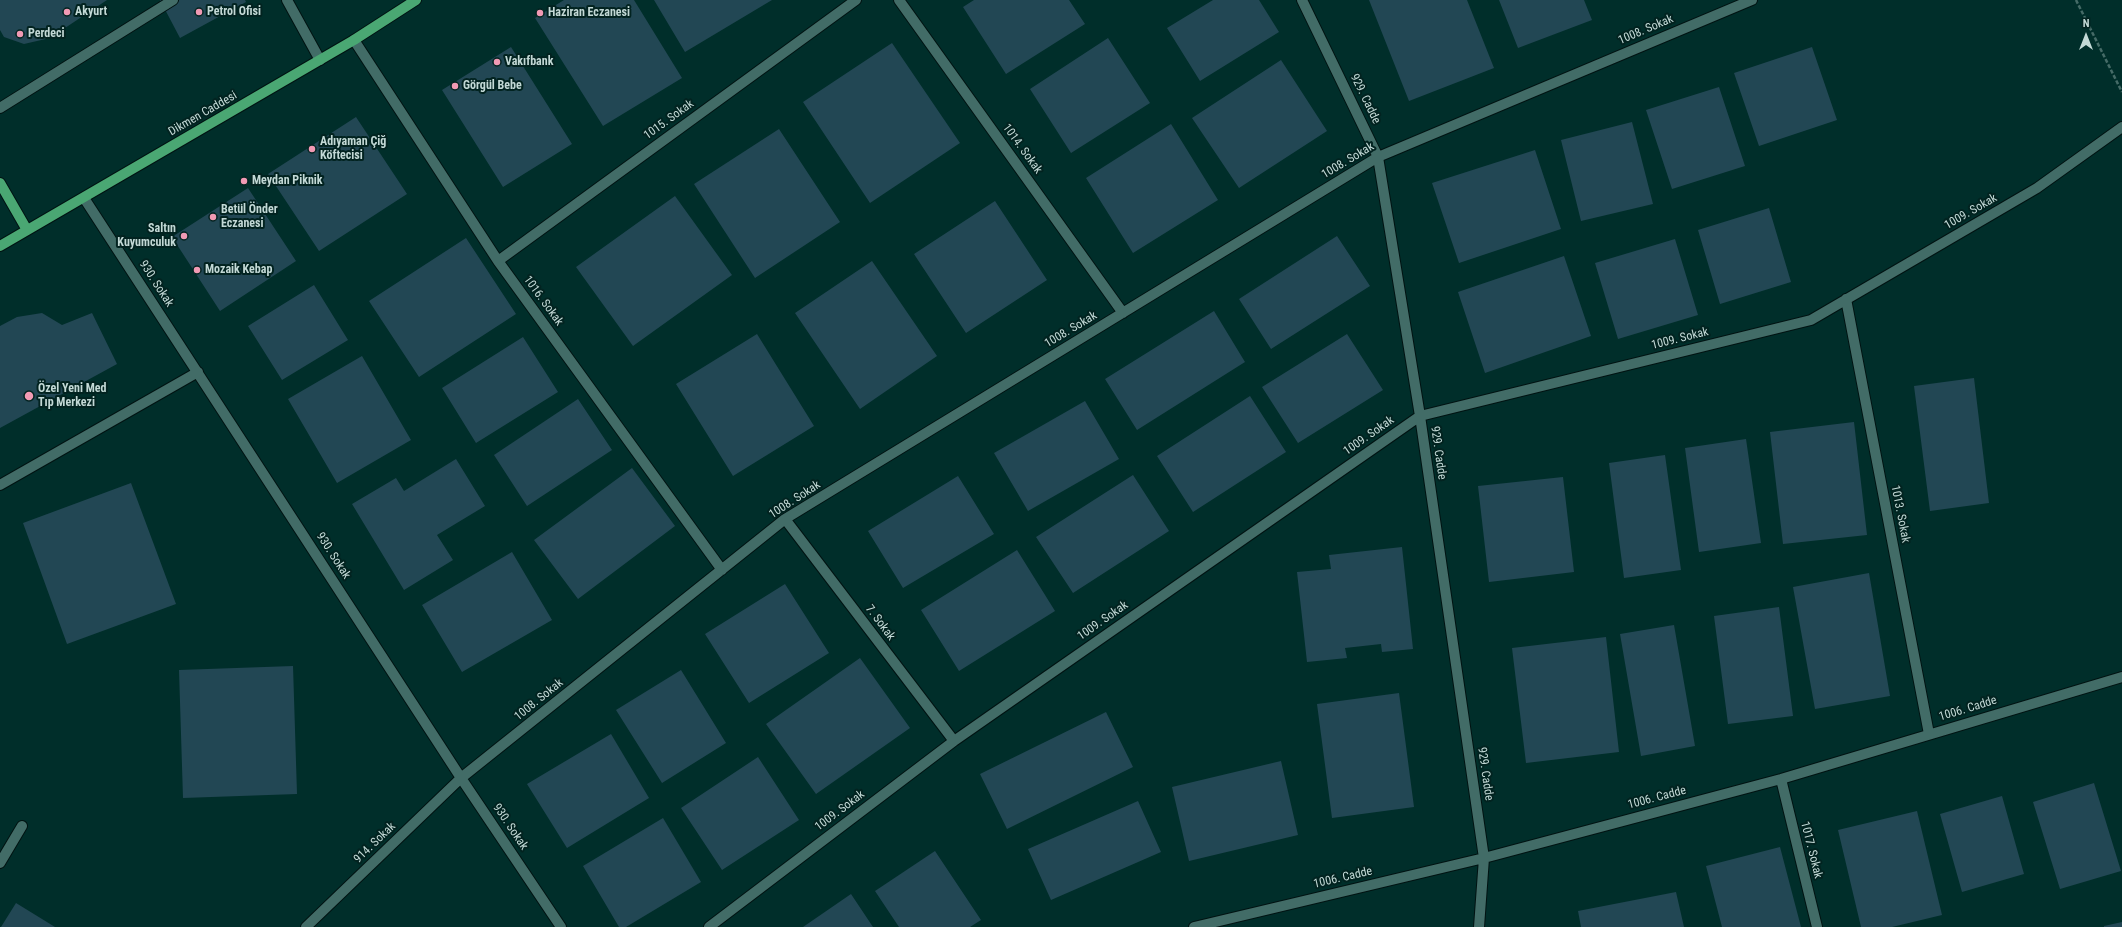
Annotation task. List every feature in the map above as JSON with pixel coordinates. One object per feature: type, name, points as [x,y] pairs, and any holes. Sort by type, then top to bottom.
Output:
[{"type":"main road","name":"Dikmen Caddesi","points":[[0,246],[354,40],[416,0]]},
{"type":"main road","points":[[0,184],[27,230]]},
{"type":"street","points":[[0,108],[174,0]]},
{"type":"street","points":[[287,0],[320,60]]},
{"type":"street","name":"1015. Sokak","points":[[498,261],[856,0]]},
{"type":"street","name":"1014. Sokak","points":[[899,0],[1123,313]]},
{"type":"street","name":"929. Cadde","points":[[1302,0],[1378,157],[1420,416],[1484,858],[1480,927]]},
{"type":"street","name":"1008. Sokak","points":[[462,778],[785,520],[1378,157],[1752,0]]},
{"type":"street","name":"1016. Sokak","points":[[354,40],[498,261],[722,570]]},
{"type":"street","name":"1009. Sokak","points":[[709,927],[954,742],[1420,416],[1811,320],[2037,188],[2122,127]]},
{"type":"street","name":"930. Sokak","points":[[84,198],[462,778],[561,927]]},
{"type":"street","name":"1013. Sokak","points":[[1846,299],[1929,734]]},
{"type":"street","points":[[0,485],[198,372]]},
{"type":"street","name":"7. Sokak","points":[[785,520],[954,742]]},
{"type":"street","name":"1006. Cadde","points":[[1194,927],[1484,858],[1781,779],[2122,677]]},
{"type":"street","name":"914. Sokak","points":[[306,927],[462,778]]},
{"type":"street","name":"1017. Sokak","points":[[1781,779],[1817,927]]},
{"type":"street","points":[[0,864],[22,826]]},
{"type":"path","points":[[2076,0],[2122,92]]},
{"type":"building","points":[[0,0],[107,0],[50,38],[24,44],[4,37],[0,30]]},
{"type":"building","points":[[160,0],[245,0],[246,2],[180,38]]},
{"type":"building","points":[[564,0],[634,0],[682,78],[603,126],[535,18]]},
{"type":"building","points":[[654,0],[772,0],[685,52]]},
{"type":"building","points":[[974,0],[1069,0],[1085,24],[1006,74],[963,7]]},
{"type":"building","points":[[1213,0],[1259,0],[1279,32],[1200,81],[1167,28]]},
{"type":"building","points":[[1369,0],[1467,0],[1494,68],[1409,101]]},
{"type":"building","points":[[1499,0],[1584,0],[1592,20],[1518,48]]},
{"type":"building","points":[[1108,38],[1150,103],[1071,153],[1030,89]]},
{"type":"building","points":[[892,43],[960,143],[870,203],[803,102]]},
{"type":"building","points":[[511,47],[572,144],[503,187],[442,90]]},
{"type":"building","points":[[1812,47],[1837,120],[1759,146],[1734,73]]},
{"type":"building","points":[[1281,60],[1327,131],[1239,188],[1192,118]]},
{"type":"building","points":[[1719,87],[1745,166],[1672,189],[1646,110]]},
{"type":"building","points":[[356,117],[407,194],[319,251],[268,174]]},
{"type":"building","points":[[1632,122],[1653,204],[1581,221],[1561,140]]},
{"type":"building","points":[[1171,124],[1218,200],[1133,253],[1086,178]]},
{"type":"building","points":[[779,129],[840,222],[755,278],[694,184]]},
{"type":"building","points":[[1535,150],[1561,229],[1459,263],[1432,183]]},
{"type":"building","points":[[248,188],[296,261],[220,311],[172,237]]},
{"type":"building","points":[[675,196],[732,275],[633,346],[576,267]]},
{"type":"building","points":[[995,201],[1047,280],[966,333],[914,254]]},
{"type":"building","points":[[1769,208],[1791,282],[1720,304],[1698,230]]},
{"type":"building","points":[[1337,236],[1370,286],[1271,349],[1239,299]]},
{"type":"building","points":[[466,238],[516,314],[419,377],[369,301]]},
{"type":"building","points":[[1675,239],[1698,315],[1618,339],[1595,263]]},
{"type":"building","points":[[1564,256],[1591,336],[1485,373],[1458,292]]},
{"type":"building","points":[[872,261],[937,356],[860,409],[795,313]]},
{"type":"building","points":[[314,285],[348,340],[282,380],[248,326]]},
{"type":"building","points":[[1214,311],[1245,362],[1137,430],[1105,379]]},
{"type":"building","name":"Özel Yeni Med Tıp Merkezi","points":[[42,313],[62,325],[92,313],[117,364],[0,428],[0,326],[17,317]]},
{"type":"building","points":[[757,334],[814,426],[733,476],[676,384]]},
{"type":"building","points":[[1347,334],[1383,390],[1298,443],[1262,387]]},
{"type":"building","points":[[523,337],[558,392],[476,443],[442,388]]},
{"type":"building","points":[[362,356],[411,440],[337,483],[288,399]]},
{"type":"building","points":[[1974,378],[1989,503],[1930,511],[1914,386]]},
{"type":"building","points":[[1250,396],[1286,452],[1193,512],[1157,456]]},
{"type":"building","points":[[578,399],[612,450],[527,506],[494,455]]},
{"type":"building","points":[[1085,401],[1119,459],[1028,511],[994,453]]},
{"type":"building","points":[[1854,422],[1867,535],[1783,544],[1770,432]]},
{"type":"building","points":[[1746,439],[1761,543],[1699,552],[1685,448]]},
{"type":"building","points":[[1665,455],[1681,570],[1624,578],[1609,463]]},
{"type":"building","points":[[456,459],[485,506],[437,535],[453,560],[404,590],[352,504],[396,478],[404,491]]},
{"type":"building","points":[[632,468],[675,526],[578,599],[534,540]]},
{"type":"building","points":[[1133,475],[1169,531],[1073,593],[1036,537]]},
{"type":"building","points":[[958,476],[994,534],[903,588],[868,531]]},
{"type":"building","points":[[1563,477],[1574,572],[1489,582],[1478,486]]},
{"type":"building","points":[[131,483],[176,604],[67,644],[23,523]]},
{"type":"building","points":[[1402,547],[1413,649],[1382,652],[1381,644],[1345,648],[1347,658],[1307,662],[1297,572],[1331,569],[1329,555]]},
{"type":"building","points":[[1017,550],[1055,611],[959,671],[921,610]]},
{"type":"building","points":[[512,552],[552,620],[462,672],[422,605]]},
{"type":"building","points":[[1869,573],[1890,696],[1815,709],[1793,587]]},
{"type":"building","points":[[785,584],[829,653],[749,703],[705,634]]},
{"type":"building","points":[[1779,607],[1793,716],[1728,724],[1714,616]]},
{"type":"building","points":[[1674,625],[1695,746],[1641,756],[1620,634]]},
{"type":"building","points":[[1606,637],[1619,752],[1526,763],[1512,648]]},
{"type":"building","points":[[860,658],[910,728],[816,794],[766,724]]},
{"type":"building","points":[[293,666],[297,794],[183,798],[179,670]]},
{"type":"building","points":[[681,670],[726,743],[662,783],[616,710]]},
{"type":"building","points":[[1399,693],[1414,807],[1332,818],[1317,704]]},
{"type":"building","points":[[1106,712],[1133,767],[1007,829],[980,774]]},
{"type":"building","points":[[611,734],[649,798],[567,848],[527,784]]},
{"type":"building","points":[[758,757],[799,820],[722,870],[681,808]]},
{"type":"building","points":[[1281,761],[1298,835],[1189,861],[1172,787]]},
{"type":"building","points":[[2094,783],[2121,871],[2060,889],[2033,802]]},
{"type":"building","points":[[2002,796],[2024,874],[1962,892],[1940,814]]},
{"type":"building","points":[[1138,801],[1161,852],[1051,900],[1028,849]]},
{"type":"building","points":[[1917,811],[1942,915],[1892,927],[1861,927],[1838,830]]},
{"type":"building","points":[[663,818],[701,882],[626,927],[619,927],[583,866]]},
{"type":"building","points":[[1780,847],[1801,927],[1722,927],[1706,866]]},
{"type":"building","points":[[935,851],[981,920],[970,927],[899,927],[875,891]]},
{"type":"building","points":[[1676,892],[1684,927],[1581,927],[1578,911]]},
{"type":"building","points":[[851,894],[873,927],[803,927]]},
{"type":"building","points":[[16,903],[55,927],[1,927]]},
{"type":"building","points":[[2122,922],[2122,927],[2104,927],[2104,926]]},
{"type":"place","name":"Akyurt","points":[[67,12]]},
{"type":"place","name":"Petrol Ofisi","points":[[199,12]]},
{"type":"place","name":"Haziran Eczanesi","points":[[540,13]]},
{"type":"place","name":"Perdeci","points":[[20,34]]},
{"type":"place","name":"Vakıfbank","points":[[497,62]]},
{"type":"place","name":"Görgül Bebe","points":[[455,86]]},
{"type":"place","name":"Adıyaman Çiğ Köftecisi","points":[[312,149]]},
{"type":"place","name":"Meydan Piknik","points":[[244,181]]},
{"type":"place","name":"Betül Önder Eczanesi","points":[[213,217]]},
{"type":"place","name":"Saltın Kuyumculuk","points":[[184,236]]},
{"type":"place","name":"Mozaik Kebap","points":[[197,270]]},
{"type":"place","name":"Özel Yeni Med Tıp Merkezi","points":[[29,396]]}]
